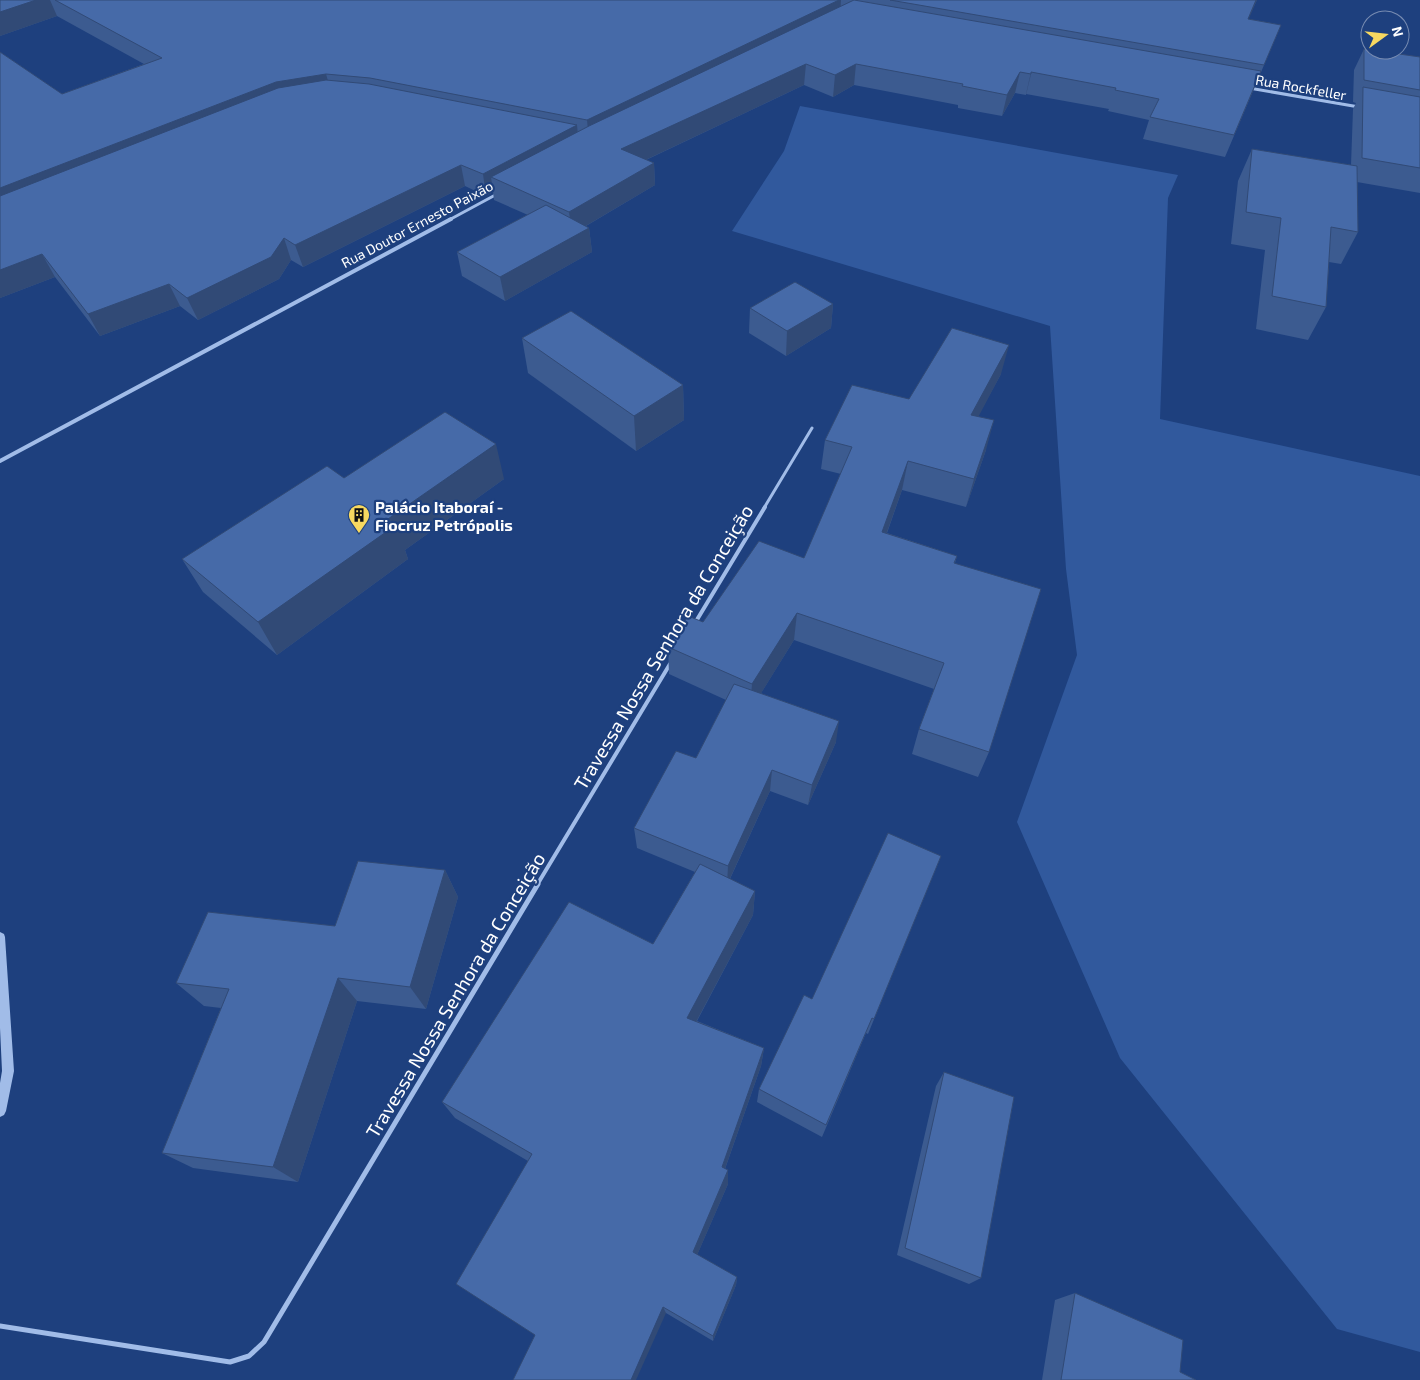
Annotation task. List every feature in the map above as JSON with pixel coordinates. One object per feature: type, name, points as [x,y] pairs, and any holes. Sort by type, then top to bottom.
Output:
[{"type":"street","name":"Rua Rockfeller","points":[[1245,88],[1362,108]]},
{"type":"street","name":"Rua Doutor Ernesto Paixão","points":[[0,461],[501,192]]},
{"type":"street","points":[[0,937],[8,1071],[0,1111]]},
{"type":"lane","name":"Travessa Nossa Senhora da Conceição","points":[[694,625],[812,428]]},
{"type":"lane","name":"Travessa Nossa Senhora da Conceição","points":[[0,1326],[230,1362],[250,1356],[264,1342],[674,659]]},
{"type":"shaded area","points":[[800,106],[1178,175],[1168,198],[1160,419],[1420,476],[1420,1352],[1337,1329],[1120,1058],[1017,822],[1077,655],[1066,569],[1050,326],[732,231],[784,151]]},
{"type":"building","points":[[0,0],[36,0],[0,12]]},
{"type":"building","points":[[55,0],[839,0],[587,120],[370,78],[326,74],[276,82],[0,188],[0,52],[62,94],[162,58]]},
{"type":"building","points":[[854,0],[1261,71],[1234,135],[1150,117],[1159,99],[1115,90],[1116,88],[1031,72],[1031,74],[1020,72],[1007,95],[962,86],[963,84],[856,64],[835,75],[806,64],[621,149],[654,163],[569,212],[491,177],[589,126]]},
{"type":"building","points":[[890,0],[1256,0],[1248,19],[1281,25],[1264,65]]},
{"type":"building","points":[[1410,56],[1420,57],[1420,90],[1364,80],[1364,60],[1410,60]]},
{"type":"building","points":[[326,80],[369,84],[577,125],[483,174],[461,165],[295,245],[284,238],[271,257],[187,298],[169,284],[88,314],[42,254],[0,270],[0,196],[278,88]]},
{"type":"building","points":[[1363,87],[1420,97],[1420,168],[1362,158]]},
{"type":"building","points":[[1252,149],[1357,166],[1358,232],[1331,227],[1326,307],[1272,296],[1281,218],[1246,212]]},
{"type":"building","points":[[546,205],[589,228],[500,277],[457,252]]},
{"type":"building","points":[[795,282],[833,304],[787,331],[750,308]]},
{"type":"building","points":[[571,311],[683,385],[634,416],[522,338]]},
{"type":"building","points":[[952,328],[1009,345],[971,415],[994,420],[974,479],[908,461],[882,532],[957,556],[954,563],[1041,589],[989,752],[919,729],[944,663],[797,613],[752,684],[668,647],[688,616],[703,622],[759,541],[804,558],[852,447],[825,440],[852,385],[909,399]]},
{"type":"building","points":[[445,412],[496,444],[388,519],[396,525],[258,622],[182,559],[327,466],[344,478]]},
{"type":"building","points":[[734,684],[839,721],[812,785],[772,770],[728,866],[634,828],[676,751],[696,758]]},
{"type":"building","points":[[888,833],[941,856],[874,1019],[872,1018],[826,1125],[759,1089],[804,995],[812,999]]},
{"type":"building","points":[[358,861],[445,870],[410,987],[338,978],[273,1167],[162,1153],[229,989],[176,983],[208,912],[335,926]]},
{"type":"building","points":[[700,864],[755,891],[687,1018],[764,1048],[722,1167],[728,1170],[693,1252],[737,1277],[713,1336],[663,1307],[631,1380],[513,1380],[535,1335],[456,1284],[532,1154],[442,1102],[569,902],[653,944]]},
{"type":"building","points":[[944,1072],[1014,1097],[981,1278],[905,1248]]},
{"type":"building","points":[[1075,1293],[1183,1340],[1180,1372],[1196,1380],[1061,1380]]},
{"type":"place","name":"Palácio Itaboraí - Fiocruz Petrópolis","points":[[359,534]]}]
